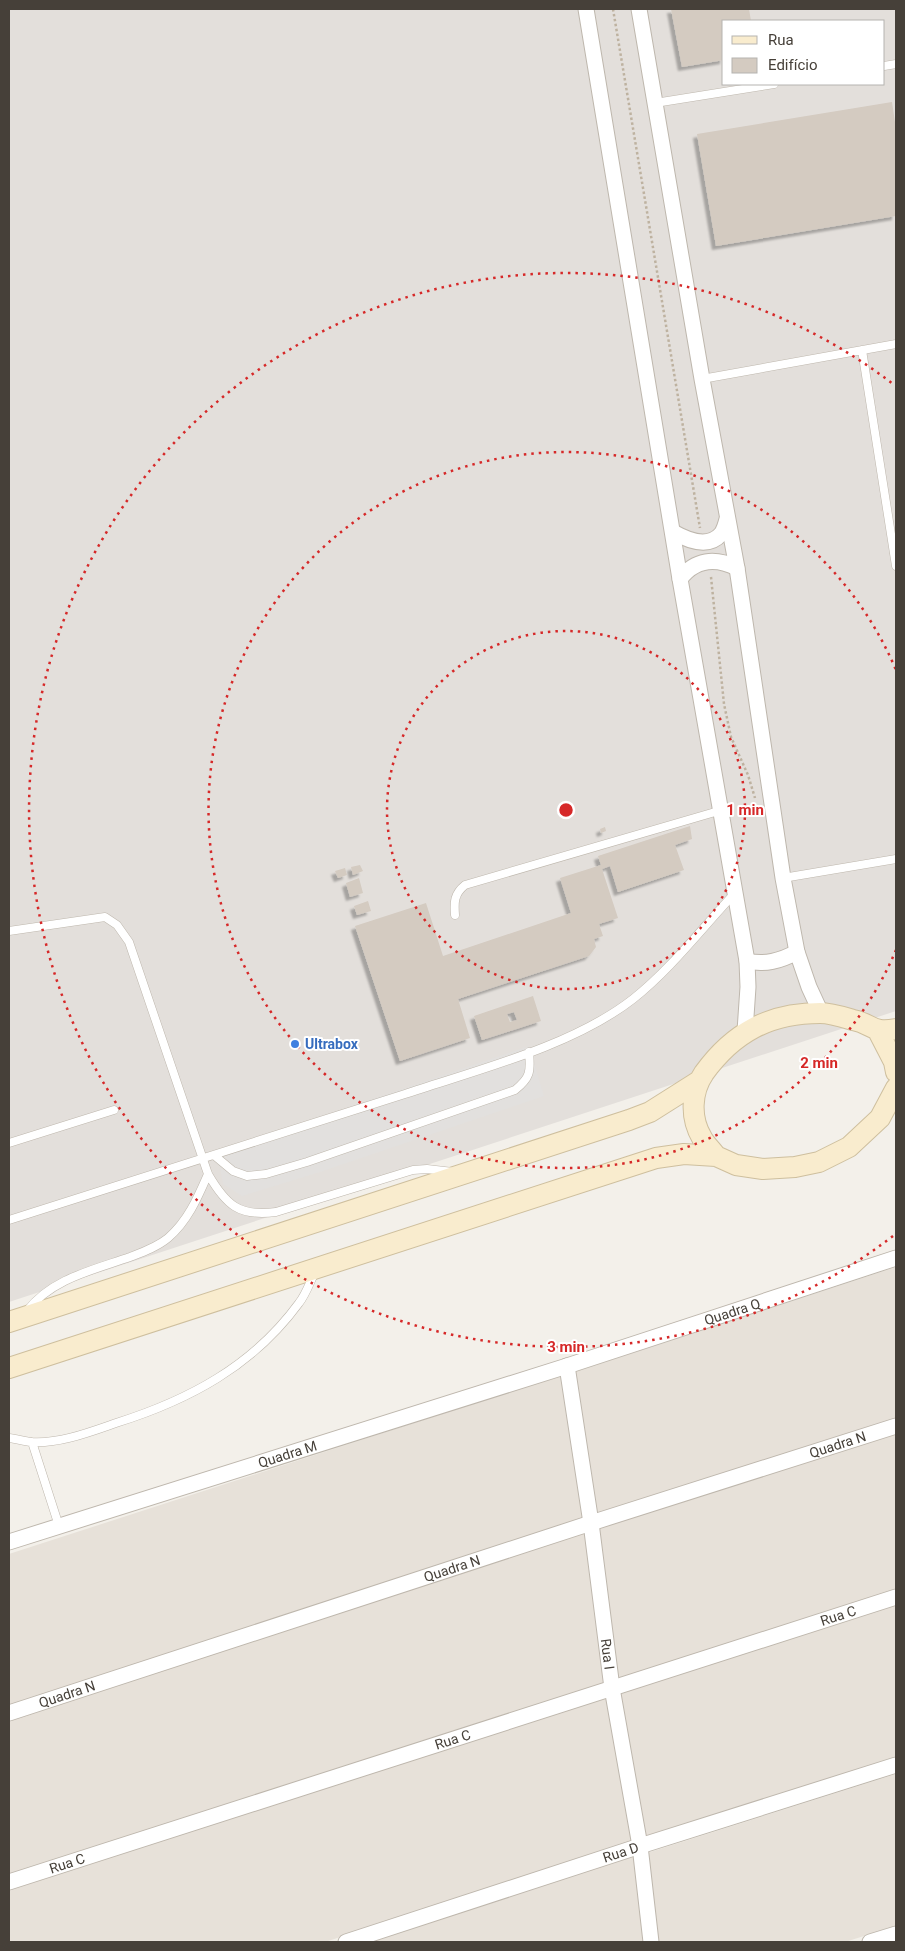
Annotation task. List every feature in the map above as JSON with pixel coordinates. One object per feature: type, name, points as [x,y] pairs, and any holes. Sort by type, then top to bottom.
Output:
[{"type":"main road","points":[[15,1320],[464,1175],[650,1112],[673,1099],[698,1081],[717,1055],[744,1031],[766,1022],[789,1016],[822,1013],[857,1020],[887,1030],[896,1072]]},
{"type":"main road","points":[[698,1081],[693,1100],[695,1119],[702,1138],[716,1156]]},
{"type":"main road","points":[[9,1368],[656,1158],[684,1154],[716,1156],[736,1165],[763,1169],[795,1167],[819,1162],[850,1147],[874,1124],[880,1118],[896,1088]]},
{"type":"street","points":[[586,9],[680,579],[747,961],[748,987],[744,1031]]},
{"type":"street","points":[[639,9],[702,378],[737,568],[797,952],[809,987],[822,1013]]},
{"type":"street","points":[[673,532],[685,538],[702,542],[713,540],[721,533],[727,519]]},
{"type":"street","points":[[680,579],[688,569],[709,561],[724,562],[737,568]]},
{"type":"street","points":[[747,961],[758,963],[773,962],[797,952]]},
{"type":"street","name":"Quadra Q","points":[[567,1366],[896,1258]]},
{"type":"street","name":"Rua I","points":[[567,1366],[591,1523],[612,1688],[640,1846],[650,1942]]},
{"type":"street","name":"Quadra M","points":[[9,1542],[567,1366]]},
{"type":"street","name":"Quadra N","points":[[9,1713],[591,1523],[896,1426]]},
{"type":"street","name":"Rua C","points":[[9,1882],[896,1597]]},
{"type":"street","name":"Rua D","points":[[346,1942],[896,1765]]},
{"type":"street","points":[[870,1942],[896,1934]]},
{"type":"lane","points":[[655,103],[768,85]]},
{"type":"lane","points":[[702,378],[896,344]]},
{"type":"lane","points":[[862,350],[896,566]]},
{"type":"lane","points":[[455,916],[454,902],[458,891],[465,885],[722,810]]},
{"type":"lane","points":[[784,878],[896,858]]},
{"type":"lane","points":[[9,1220],[204,1160],[544,1048],[600,1021],[633,999],[674,961],[736,892]]},
{"type":"lane","points":[[9,931],[105,917],[117,926],[129,942],[208,1174],[218,1191],[242,1211],[258,1215],[276,1212],[413,1170],[438,1169],[464,1175]]},
{"type":"lane","points":[[215,1156],[233,1171],[247,1176],[266,1174],[300,1164],[514,1090],[524,1083],[529,1075],[529,1052]]},
{"type":"lane","points":[[9,1143],[114,1110]]},
{"type":"lane","points":[[15,1320],[43,1293],[59,1283],[148,1250],[167,1238],[193,1206],[208,1174]]},
{"type":"lane","points":[[9,1438],[32,1442],[64,1439],[142,1415],[178,1401],[225,1375],[253,1353],[278,1329],[301,1301],[318,1268]]},
{"type":"lane","points":[[32,1442],[59,1526]]},
{"type":"path","points":[[613,9],[702,542]]},
{"type":"path","points":[[709,561],[724,704],[731,738],[748,775],[756,801]]},
{"type":"shaded area","points":[[9,9],[896,9],[896,1011],[9,1302]]},
{"type":"shaded area","points":[[529,1046],[544,1096],[320,1172],[242,1196],[223,1184],[217,1152]]},
{"type":"shaded area","points":[[896,1267],[896,1420],[595,1516],[574,1372]]},
{"type":"shaded area","points":[[562,1375],[584,1518],[9,1707],[9,1554]]},
{"type":"shaded area","points":[[896,1433],[896,1592],[617,1681],[597,1528]]},
{"type":"shaded area","points":[[585,1530],[605,1685],[9,1876],[9,1718]]},
{"type":"shaded area","points":[[896,1605],[896,1757],[644,1837],[619,1694]]},
{"type":"shaded area","points":[[606,1696],[632,1842],[325,1942],[9,1942],[9,1888]]},
{"type":"shaded area","points":[[896,1774],[896,1926],[845,1942],[657,1942],[647,1853]]},
{"type":"shaded area","points":[[635,1852],[646,1942],[361,1942]]},
{"type":"building","points":[[671,9],[749,9],[751,20],[722,20],[722,60],[682,67]]},
{"type":"building","points":[[892,102],[896,129],[896,216],[716,246],[697,134]]},
{"type":"building","points":[[690,826],[692,839],[675,845],[684,870],[618,892],[610,866],[602,869],[618,918],[599,924],[603,936],[594,939],[596,947],[589,956],[458,999],[470,1038],[400,1061],[355,926],[426,903],[443,956],[571,913],[560,878],[601,865],[598,856]]},
{"type":"building","points":[[605,827],[606,831],[601,833],[600,829]]},
{"type":"building","points":[[360,865],[363,871],[353,875],[351,867]]},
{"type":"building","points":[[345,868],[347,875],[338,878],[335,871]]},
{"type":"building","points":[[359,878],[363,893],[350,897],[346,883]]},
{"type":"building","points":[[368,901],[371,911],[357,915],[354,906]]},
{"type":"building","points":[[533,996],[541,1021],[482,1040],[474,1016]],"holes":[[[514,1012],[517,1020],[510,1022],[507,1014]]]},
{"type":"place","name":"Ultrabox","points":[[295,1044]]}]
